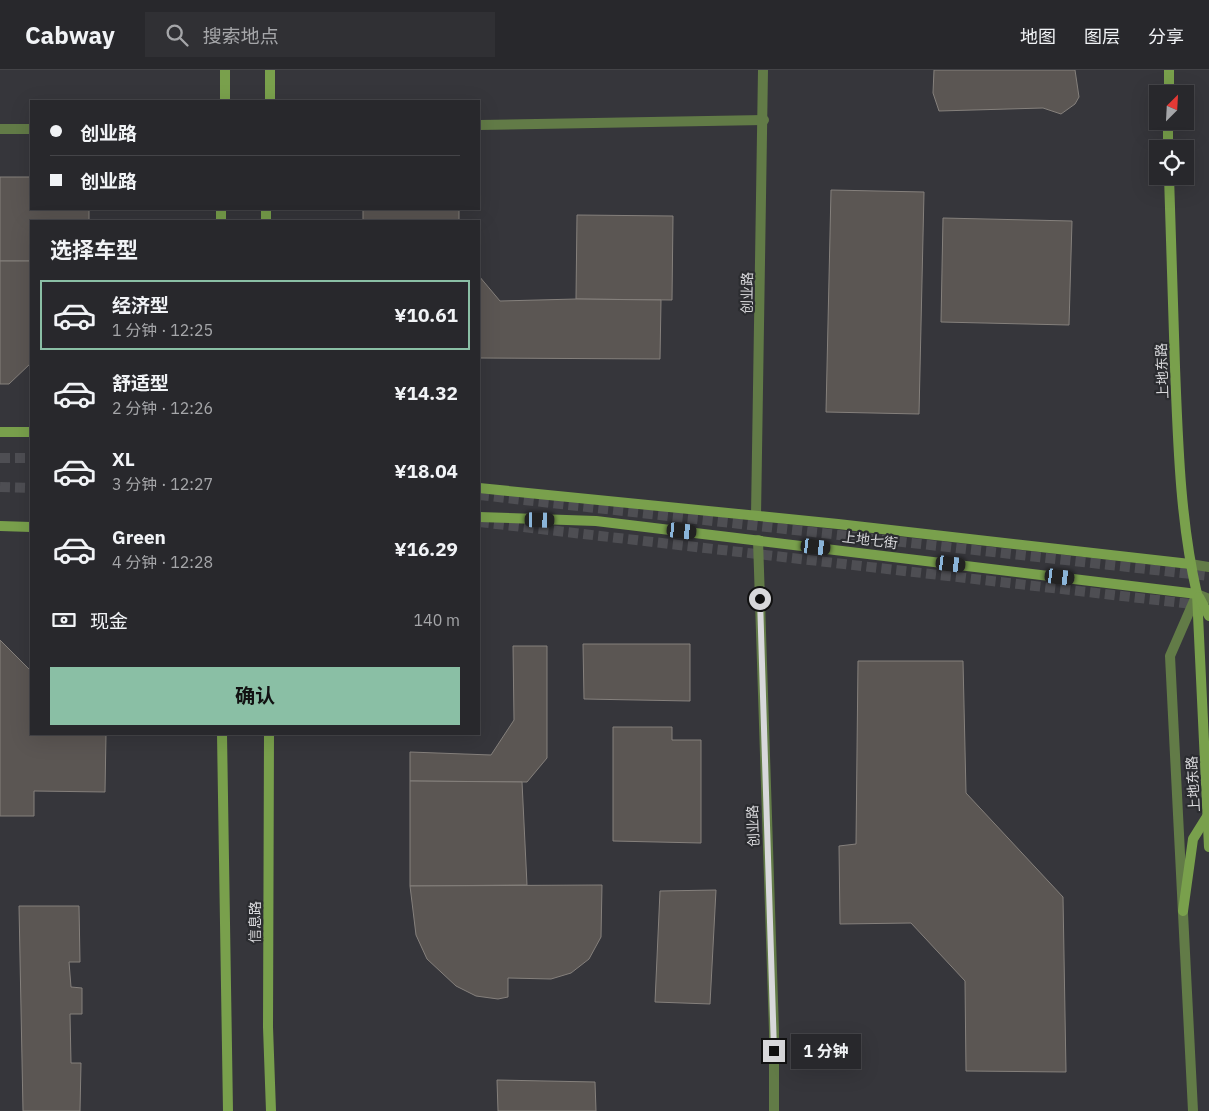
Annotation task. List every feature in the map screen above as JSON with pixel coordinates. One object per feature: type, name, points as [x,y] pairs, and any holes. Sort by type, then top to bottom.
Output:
[{"type":"main road","points":[[224,70],[225,100]]},
{"type":"main road","points":[[270,70],[270,100]]},
{"type":"main road","points":[[1168,85],[1169,70]]},
{"type":"main road","name":"上地东路","points":[[1169,185],[1176,406],[1190,564],[1197,594],[1209,847]]},
{"type":"main road","points":[[0,432],[30,432]]},
{"type":"main road","name":"上地七街","points":[[480,488],[756,516],[1190,564]]},
{"type":"main road","name":"上地七街","points":[[480,517],[596,521],[1197,594]]},
{"type":"main road","points":[[0,526],[30,527]]},
{"type":"main road","points":[[1197,594],[1209,616]]},
{"type":"main road","points":[[222,735],[228,1111]]},
{"type":"main road","name":"信息路","points":[[269,735],[268,1027],[271,1111]]},
{"type":"main road","points":[[1184,911],[1193,839],[1208,814]]},
{"type":"street","name":"创业路","points":[[756,516],[764,120],[763,70]]},
{"type":"street","points":[[480,125],[764,120]]},
{"type":"street","points":[[0,129],[30,129]]},
{"type":"street","name":"创业路","points":[[758,540],[774,1032],[774,1111]]},
{"type":"street","points":[[1190,564],[1209,567]]},
{"type":"street","points":[[1193,1111],[1184,911],[1178,847],[1170,656],[1197,594],[1209,599]]},
{"type":"building","points":[[934,70],[1075,70],[1079,97],[1075,104],[1061,114],[1043,108],[939,111],[933,93]]},
{"type":"building","points":[[0,177],[30,177],[30,210],[89,210],[89,220],[30,220],[30,261],[0,261]]},
{"type":"building","points":[[831,190],[924,192],[919,414],[826,412]]},
{"type":"building","points":[[363,210],[459,210],[459,220],[363,220]]},
{"type":"building","points":[[577,215],[673,216],[672,300],[576,299]]},
{"type":"building","points":[[943,218],[1072,221],[1069,325],[941,322]]},
{"type":"building","points":[[0,261],[30,261],[30,364],[9,384],[0,384]]},
{"type":"building","points":[[480,277],[500,301],[576,299],[661,300],[660,359],[480,358]]},
{"type":"building","points":[[0,640],[30,670],[30,735],[106,735],[105,792],[34,791],[34,816],[0,816]]},
{"type":"building","points":[[583,644],[690,644],[690,701],[584,699]]},
{"type":"building","points":[[513,646],[547,646],[547,758],[527,782],[410,781],[410,752],[491,755],[514,720]]},
{"type":"building","points":[[858,661],[963,661],[966,793],[1063,897],[1066,1072],[966,1071],[965,981],[911,923],[840,924],[839,846],[856,844]]},
{"type":"building","points":[[613,727],[672,727],[672,740],[701,740],[701,843],[613,841]]},
{"type":"building","points":[[410,781],[522,782],[527,885],[410,886]]},
{"type":"building","points":[[602,885],[601,937],[589,959],[571,973],[551,979],[508,978],[508,997],[498,999],[476,996],[456,986],[427,959],[416,935],[410,886]]},
{"type":"building","points":[[716,890],[710,1004],[655,1002],[660,891]]},
{"type":"building","points":[[19,906],[79,906],[80,962],[69,962],[71,987],[82,988],[82,1014],[70,1014],[71,1063],[81,1063],[80,1111],[23,1111]]},
{"type":"building","points":[[497,1080],[595,1082],[596,1111],[498,1111]]},
{"type":"tunnel","points":[[0,458],[30,458]]},
{"type":"tunnel","points":[[0,487],[30,488]]},
{"type":"tunnel","points":[[480,495],[1209,576]]},
{"type":"tunnel","points":[[480,522],[1200,605]]},
{"type":"route","points":[[760,599],[774,1051]]}]
